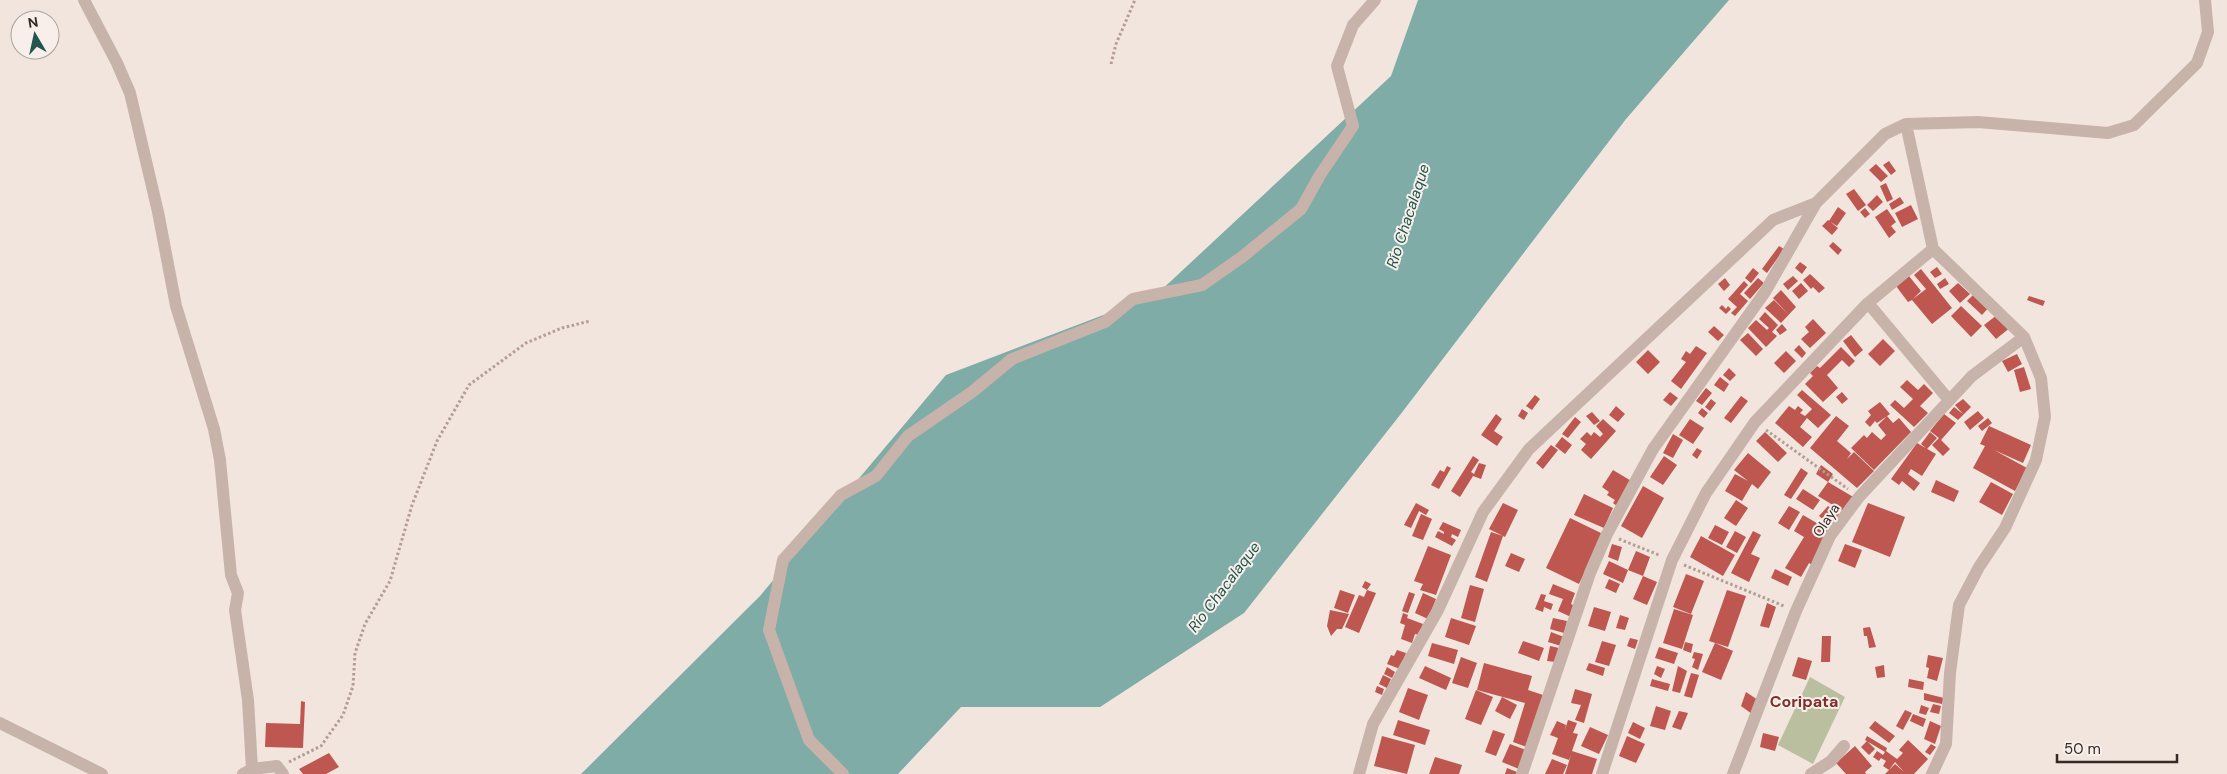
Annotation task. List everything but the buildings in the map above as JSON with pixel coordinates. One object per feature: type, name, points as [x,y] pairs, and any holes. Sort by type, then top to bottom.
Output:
[{"type":"street","points":[[84,0],[118,63],[130,93],[158,212],[176,306],[214,429],[220,460],[231,575],[238,593],[235,610],[248,700],[248,771],[280,770]]},
{"type":"street","points":[[842,774],[809,740],[770,630],[783,560],[840,495],[876,476],[908,436],[972,392],[1012,359],[1105,322],[1133,299],[1202,285],[1242,257],[1301,209],[1320,175],[1353,126],[1337,66],[1353,25],[1375,0]]},
{"type":"street","points":[[1522,774],[1590,574],[1607,534],[1653,449],[1765,292],[1816,203],[1885,134],[1906,124],[1978,122],[2108,134],[2134,125],[2197,63],[2208,32],[2205,0]]},
{"type":"street","points":[[1906,124],[1933,249],[2024,337],[2041,378],[2046,417],[2036,460],[2005,528],[1979,567],[1959,605],[1950,672],[1946,744],[1932,774]]},
{"type":"street","points":[[1359,774],[1374,724],[1438,610],[1483,512],[1529,449],[1772,220],[1816,203]]},
{"type":"street","points":[[1602,774],[1672,560],[1706,493],[1755,422],[1868,303],[1933,249]]},
{"type":"street","points":[[1868,303],[1949,400]]},
{"type":"street","name":"Olaya","points":[[1733,774],[1796,611],[1830,536],[1859,497],[1972,376],[2024,337]]},
{"type":"street","points":[[0,723],[102,774]]},
{"type":"street","points":[[1811,774],[1831,762],[1844,746]]},
{"type":"path","points":[[1111,64],[1116,44],[1135,0]]},
{"type":"path","points":[[280,770],[321,746],[343,716],[353,686],[355,653],[365,624],[390,581],[412,505],[437,441],[469,385],[526,343],[562,328],[590,321]]},
{"type":"path","points":[[1755,422],[1859,497]]},
{"type":"path","points":[[1607,534],[1796,611]]},
{"type":"green space","points":[[1810,677],[1845,697],[1813,764],[1778,745]]},
{"type":"water","name":"Río Chacalaque","points":[[1418,0],[1729,0],[1626,119],[1400,415],[1244,613],[1100,707],[961,707],[898,774],[581,774],[760,596],[946,375],[1156,295],[1391,76]]},
{"type":"district","name":"Coripata","points":[[1804,701]]}]
